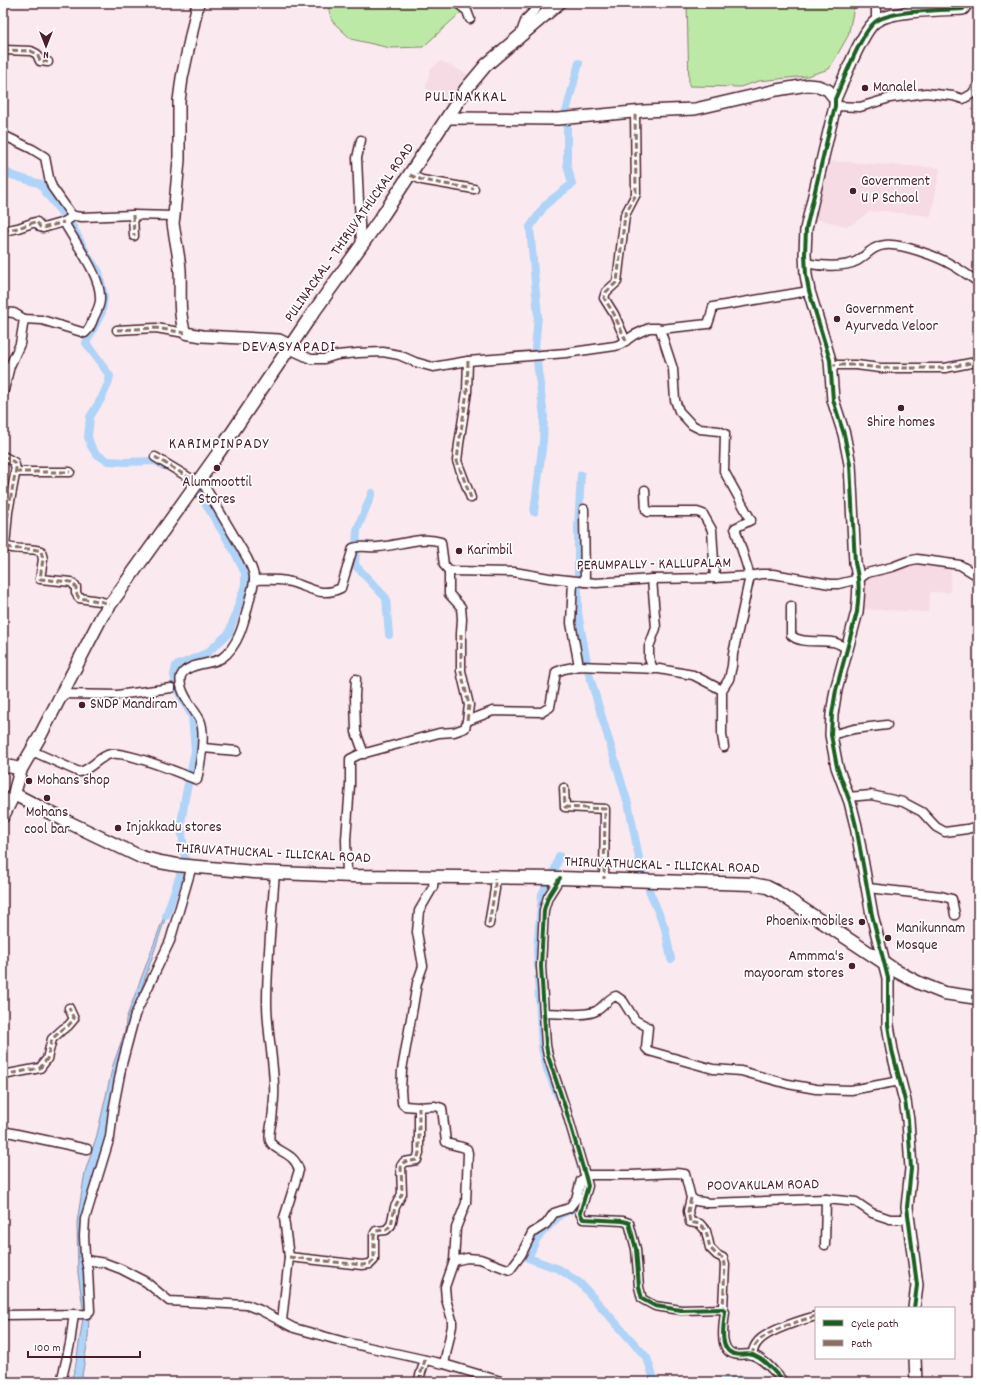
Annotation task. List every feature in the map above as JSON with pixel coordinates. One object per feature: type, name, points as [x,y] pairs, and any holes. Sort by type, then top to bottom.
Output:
[{"type":"main road","name":"PULINACKAL - THIRUVATHUCKAL ROAD","points":[[3,816],[14,794],[21,769],[32,751],[96,627],[110,604],[196,485],[410,175],[474,79],[486,65],[518,40],[559,3]]},
{"type":"main road","points":[[3,765],[21,769]]},
{"type":"main road","name":"THIRUVATHUCKAL - ILLICKAL ROAD","points":[[14,794],[136,854],[152,860],[186,866],[254,872],[347,876],[604,879],[752,884],[767,887],[919,984],[955,996],[978,998]]},
{"type":"street","points":[[184,333],[181,321],[180,269],[173,223],[179,160],[179,101],[198,3]]},
{"type":"street","points":[[457,3],[467,11],[470,19]]},
{"type":"street","points":[[518,40],[526,19],[536,9],[537,3]]},
{"type":"street","points":[[876,3],[876,22]]},
{"type":"street","points":[[914,1307],[916,1285],[907,1207],[911,1169],[908,1120],[892,1050],[888,1025],[888,978],[872,915],[856,826],[848,797],[837,767],[831,735],[832,714],[846,648],[857,612],[859,579],[854,556],[850,464],[844,434],[833,400],[830,365],[809,291],[805,263],[806,229],[835,103],[869,28],[876,22],[885,18],[903,14],[963,9],[967,3]]},
{"type":"street","points":[[3,50],[31,51],[37,54],[40,61],[48,62]]},
{"type":"street","points":[[448,118],[558,119],[635,112],[695,109],[777,90],[807,85],[818,86],[828,90],[835,103]]},
{"type":"street","points":[[835,103],[860,107],[890,98],[926,93],[953,96],[963,99],[972,94],[978,85]]},
{"type":"street","points":[[626,341],[614,314],[604,298],[606,292],[617,282],[625,215],[636,194],[635,112]]},
{"type":"street","points":[[3,135],[45,157],[52,187],[74,216],[174,216]]},
{"type":"street","points":[[361,140],[357,158],[361,246]]},
{"type":"street","points":[[410,175],[422,180],[474,189]]},
{"type":"street","points":[[133,215],[134,236]]},
{"type":"street","points":[[3,231],[35,222],[43,228],[65,222],[74,216]]},
{"type":"street","points":[[3,312],[14,313],[24,319],[42,320],[85,333],[89,328],[98,309],[101,298],[93,271],[65,222]]},
{"type":"street","points":[[805,263],[826,266],[846,264],[855,262],[873,249],[885,245],[899,246],[916,250],[951,264],[978,282]]},
{"type":"street","points":[[117,330],[156,328],[202,336],[279,340],[290,348],[311,359],[324,359],[351,353],[383,352],[400,355],[433,367],[468,361],[566,353],[615,346],[649,328],[660,329],[708,324],[712,315],[713,307],[809,291]]},
{"type":"street","points":[[3,394],[10,366],[20,344],[24,319]]},
{"type":"street","points":[[660,329],[672,369],[675,400],[679,411],[692,425],[700,429],[719,431],[724,434],[724,471],[751,520],[735,528],[750,576],[729,679],[722,690],[722,735],[724,747]]},
{"type":"street","points":[[468,361],[467,392],[457,461],[471,498]]},
{"type":"street","points":[[830,365],[856,365],[880,368],[945,368],[976,362]]},
{"type":"street","points":[[3,456],[14,462],[15,472],[8,512],[5,546],[40,551],[43,559],[40,579],[71,582],[76,587],[76,593],[79,598],[110,604]]},
{"type":"street","points":[[32,751],[79,772],[86,770],[104,756],[112,753],[136,758],[197,780],[203,748],[201,722],[184,694],[181,685],[181,676],[188,668],[221,658],[231,648],[243,624],[254,580],[253,570],[247,558],[196,485],[155,457]]},
{"type":"street","points":[[15,472],[70,472]]},
{"type":"street","points":[[645,490],[645,507],[648,512],[697,512],[703,514],[712,530],[715,578]]},
{"type":"street","points":[[584,508],[585,582]]},
{"type":"street","points":[[254,580],[286,581],[326,593],[333,592],[341,588],[353,548],[361,546],[376,548],[434,539],[441,542],[444,565],[449,571],[450,594],[461,607],[461,671],[469,705],[467,721],[465,728],[454,732],[439,733],[350,759],[350,785],[346,839],[347,876]]},
{"type":"street","name":"PERUMPALLY - KALLUPALAM","points":[[449,571],[514,572],[573,581],[605,583],[652,579],[715,578],[773,574],[830,584],[838,584],[859,579],[867,573],[892,568],[917,559],[960,565],[978,576]]},
{"type":"street","points":[[652,579],[656,628],[649,647],[649,658],[653,669]]},
{"type":"street","points":[[573,581],[571,623],[585,667]]},
{"type":"street","points":[[790,606],[791,635],[794,638],[819,642],[833,642],[846,648]]},
{"type":"street","points":[[467,721],[493,711],[542,712],[550,707],[556,672],[564,669],[585,667],[653,669],[693,675],[722,690]]},
{"type":"street","points":[[356,679],[356,732],[364,754]]},
{"type":"street","points":[[62,694],[117,695],[172,688]]},
{"type":"street","points":[[831,735],[887,725]]},
{"type":"street","points":[[203,748],[237,750]]},
{"type":"street","points":[[564,788],[564,807],[605,809],[604,879]]},
{"type":"street","points":[[848,797],[871,795],[903,802],[922,812],[936,826],[945,832],[967,830],[978,826]]},
{"type":"street","points":[[3,1315],[80,1314],[90,1311],[84,1236],[85,1218],[110,1136],[122,1064],[136,1015],[170,941],[186,866]]},
{"type":"street","points":[[275,872],[267,1002],[268,1035],[274,1084],[270,1138],[274,1147],[290,1156],[299,1168],[284,1218],[289,1257],[282,1321]]},
{"type":"street","points":[[434,877],[433,887],[419,911],[417,932],[423,966],[417,983],[402,1070],[402,1103],[405,1106],[442,1108],[446,1142],[450,1145],[460,1146],[467,1149],[468,1153],[466,1203],[456,1228],[454,1261],[445,1287],[452,1326],[444,1364]]},
{"type":"street","points":[[489,924],[495,889],[495,878]]},
{"type":"street","points":[[553,878],[544,910],[541,966],[546,1045],[548,1056],[566,1110],[584,1178],[588,1186],[580,1213],[583,1219],[623,1221],[629,1223],[636,1249],[639,1287],[642,1299],[655,1306],[681,1310],[723,1309]]},
{"type":"street","points":[[868,888],[941,896],[952,899],[955,916]]},
{"type":"street","points":[[545,1013],[586,1014],[596,1011],[611,997],[616,996],[623,1001],[636,1020],[648,1027],[646,1048],[649,1051],[713,1070],[741,1071],[788,1084],[816,1089],[851,1090],[900,1081]]},
{"type":"street","points":[[3,1075],[40,1068],[47,1059],[52,1039],[74,1019],[69,1008]]},
{"type":"street","points":[[289,1257],[362,1265],[370,1264],[374,1260],[374,1235],[376,1231],[386,1230],[391,1225],[395,1207],[402,1194],[401,1166],[404,1162],[417,1160],[419,1153],[419,1107]]},
{"type":"street","points":[[3,1131],[87,1149]]},
{"type":"street","name":"POOVAKULAM ROAD","points":[[584,1178],[676,1172],[685,1174],[691,1198],[696,1201],[709,1203],[826,1199],[856,1202],[872,1213],[890,1219],[908,1219]]},
{"type":"street","points":[[454,1261],[467,1258],[480,1259],[510,1270],[521,1255],[532,1233],[546,1224],[554,1213],[569,1208],[576,1199],[584,1178]]},
{"type":"street","points":[[691,1198],[688,1211],[690,1222],[700,1224],[706,1231],[710,1248],[722,1258],[725,1264],[723,1309],[725,1312],[723,1340],[726,1347],[732,1354],[752,1355],[764,1362],[784,1382]]},
{"type":"street","points":[[824,1245],[826,1199]]},
{"type":"street","points":[[86,1260],[105,1263],[121,1269],[146,1282],[169,1301],[247,1305],[294,1328],[345,1342],[444,1364],[504,1382]]},
{"type":"street","points":[[61,1382],[70,1344],[80,1314]]},
{"type":"street","points":[[752,1355],[757,1343],[768,1335],[798,1321],[815,1316]]},
{"type":"street","points":[[915,1359],[916,1382]]},
{"type":"street","points":[[418,1382],[425,1360]]},
{"type":"shaded area","points":[[441,61],[471,76],[449,107],[433,96],[426,87],[430,70]]},
{"type":"shaded area","points":[[827,161],[940,168],[931,216],[884,211],[869,212],[856,222],[847,226],[812,218]]},
{"type":"shaded area","points":[[921,563],[951,567],[950,592],[930,592],[928,612],[865,609],[866,577],[895,571],[907,565]]},
{"type":"green space","points":[[327,3],[471,3],[423,47],[390,48],[351,39],[332,21]]},
{"type":"green space","points":[[687,3],[855,3],[848,36],[829,69],[807,76],[759,81],[740,87],[689,86]]},
{"type":"water","points":[[185,860],[134,1011],[109,1128],[85,1213],[89,1315],[88,1339],[81,1382],[70,1382],[75,1369],[83,1318],[78,1273],[77,1222],[85,1172],[97,1135],[113,1065],[125,1031],[126,1019]]},
{"type":"waterway","points":[[566,112],[579,63]]},
{"type":"waterway","points":[[535,349],[538,316],[530,227],[546,204],[572,184],[567,164],[567,124]]},
{"type":"waterway","points":[[3,170],[11,175],[41,184],[73,227],[89,258],[99,272],[104,297],[102,312],[86,343],[110,376],[101,399],[90,417],[88,437],[91,446],[96,454],[108,461],[156,461],[164,466]]},
{"type":"waterway","points":[[534,512],[543,441],[544,417],[537,361]]},
{"type":"waterway","points":[[581,475],[578,527],[578,613],[589,674],[629,807],[643,878]]},
{"type":"waterway","points":[[166,916],[185,860],[181,824],[195,751],[192,716],[177,689],[174,675],[176,666],[207,653],[229,633],[245,585],[245,573],[233,549],[199,493]]},
{"type":"waterway","points":[[372,493],[357,530],[355,565],[386,598],[389,635]]},
{"type":"waterway","points":[[538,967],[537,949],[542,894],[555,869],[559,856]]},
{"type":"waterway","points":[[649,890],[665,928],[671,959]]},
{"type":"waterway","points":[[538,979],[542,1048],[547,1069],[558,1096]]},
{"type":"waterway","points":[[580,1196],[575,1208],[560,1215],[537,1238],[528,1258],[559,1269],[580,1283],[647,1358],[655,1382]]},
{"type":"waterway","points":[[714,1382],[742,1379],[752,1382]]},
{"type":"marked path","points":[[3,50],[31,51],[37,54],[40,61],[48,62]]},
{"type":"marked path","points":[[626,341],[614,314],[604,298],[606,292],[617,282],[625,215],[636,194],[635,112]]},
{"type":"marked path","points":[[410,175],[422,180],[474,189]]},
{"type":"marked path","points":[[133,215],[134,236]]},
{"type":"marked path","points":[[3,231],[35,222],[43,228],[64,222]]},
{"type":"marked path","points":[[117,330],[156,328],[185,333]]},
{"type":"marked path","points":[[468,361],[467,392],[457,461],[471,498]]},
{"type":"marked path","points":[[830,365],[856,365],[880,368],[945,368],[976,362]]},
{"type":"marked path","points":[[3,456],[14,462],[16,469],[8,512],[5,546],[41,551],[43,559],[40,579],[71,582],[76,587],[76,593],[79,598],[110,604]]},
{"type":"marked path","points":[[155,457],[198,483]]},
{"type":"marked path","points":[[15,472],[70,472]]},
{"type":"marked path","points":[[461,634],[461,671],[469,705],[467,721]]},
{"type":"marked path","points":[[564,788],[565,807],[605,809],[604,879]]},
{"type":"marked path","points":[[489,924],[495,889],[495,878]]},
{"type":"marked path","points":[[3,1075],[40,1068],[47,1059],[52,1039],[74,1019],[69,1008]]},
{"type":"marked path","points":[[289,1257],[362,1265],[370,1264],[374,1260],[374,1235],[376,1231],[386,1230],[391,1225],[395,1207],[402,1194],[401,1166],[404,1162],[417,1160],[419,1153],[419,1107]]},
{"type":"marked path","points":[[691,1198],[688,1211],[690,1222],[700,1224],[706,1231],[710,1248],[717,1255],[723,1258],[725,1264],[723,1309]]},
{"type":"marked path","points":[[752,1355],[756,1344],[768,1334],[784,1326],[815,1316]]},
{"type":"marked path","points":[[418,1382],[425,1360]]},
{"type":"cycle path","points":[[914,1307],[917,1285],[907,1207],[911,1169],[908,1120],[905,1101],[892,1050],[888,1025],[888,978],[872,915],[856,826],[850,802],[837,767],[831,735],[832,714],[836,690],[857,612],[859,593],[855,563],[850,464],[844,434],[833,400],[830,360],[809,291],[806,275],[806,229],[835,106],[835,99],[847,70],[864,36],[875,22],[883,18],[917,11],[963,9],[967,3]]},
{"type":"cycle path","points":[[560,878],[548,897],[544,910],[541,966],[548,1056],[566,1110],[588,1186],[580,1213],[583,1219],[623,1221],[629,1223],[636,1249],[639,1287],[642,1299],[655,1306],[681,1310],[723,1309],[725,1312],[723,1336],[724,1342],[729,1351],[736,1355],[751,1354],[758,1357],[766,1363],[784,1382]]},
{"type":"place","name":"Manalel","points":[[865,88]]},
{"type":"place","name":"Government U P School","points":[[853,191]]},
{"type":"place","name":"Government Ayurveda Veloor","points":[[837,319]]},
{"type":"place","name":"Shire homes","points":[[901,408]]},
{"type":"place","name":"Alummoottil Stores","points":[[217,468]]},
{"type":"place","name":"Karimbil","points":[[459,551]]},
{"type":"place","name":"SNDP Mandiram","points":[[82,705]]},
{"type":"place","name":"Mohans shop","points":[[29,781]]},
{"type":"place","name":"Mohans cool bar","points":[[47,798]]},
{"type":"place","name":"Injakkadu stores","points":[[118,828]]},
{"type":"place","name":"Phoenix mobiles","points":[[862,922]]},
{"type":"place","name":"Manikunnam Mosque","points":[[888,938]]},
{"type":"place","name":"Ammma's mayooram stores","points":[[852,966]]},
{"type":"district","name":"PULINAKKAL","points":[[466,97]]},
{"type":"district","name":"DEVASYAPADI","points":[[289,347]]},
{"type":"district","name":"KARIMPINPADY","points":[[219,444]]}]
